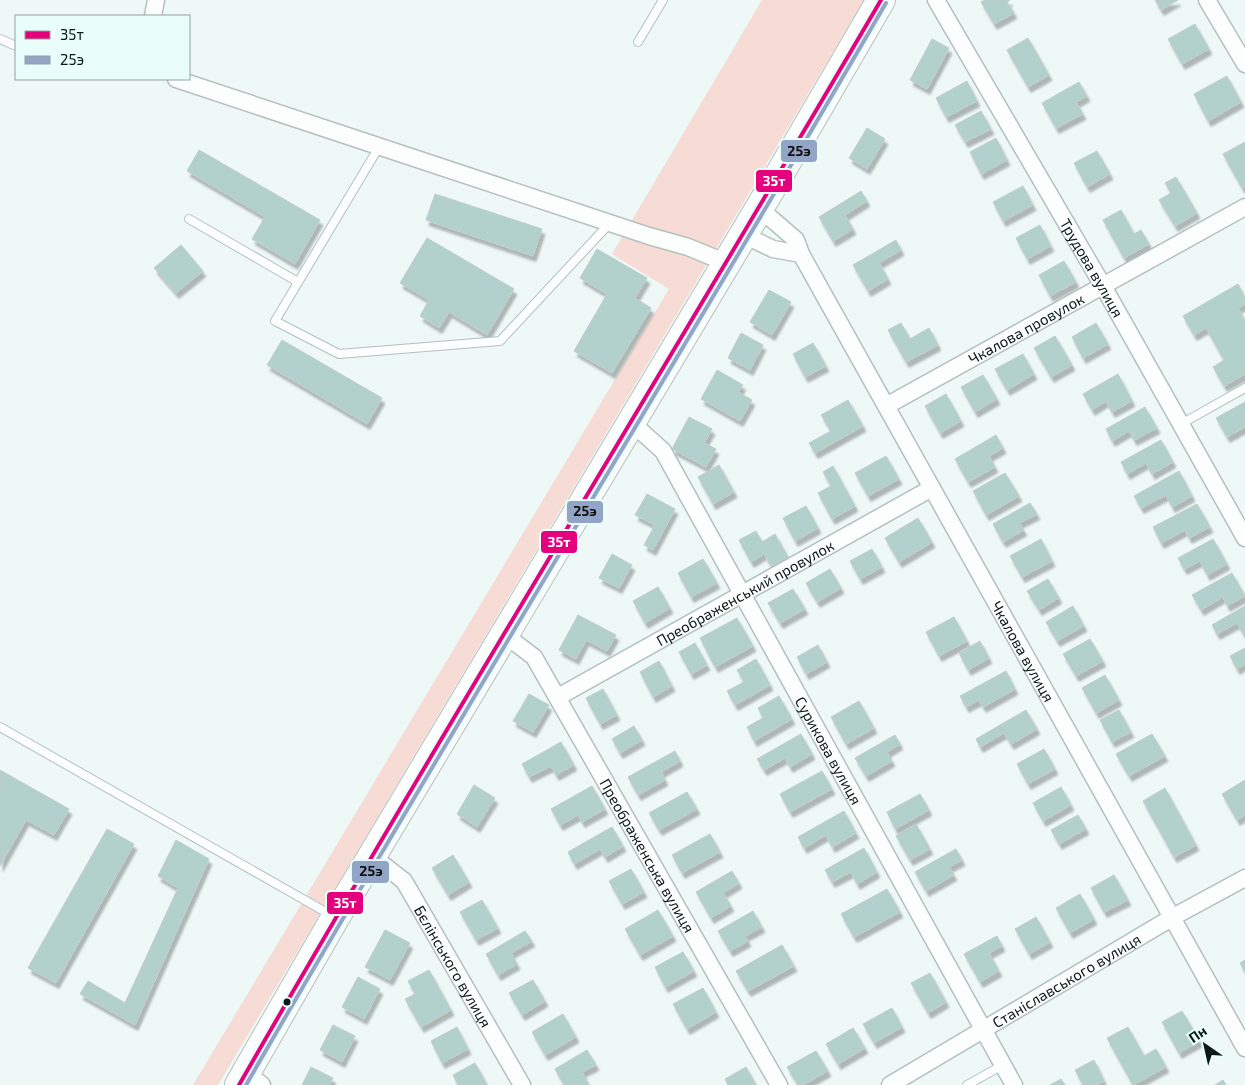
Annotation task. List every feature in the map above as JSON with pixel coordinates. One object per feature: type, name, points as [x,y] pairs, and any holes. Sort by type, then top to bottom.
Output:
[{"type":"highway","points":[[249,1081],[335,918],[744,235],[881,0]]},
{"type":"street","points":[[153,15],[156,0]]},
{"type":"street","name":"Трудова вулиця","points":[[936,0],[1103,286],[1245,538]]},
{"type":"street","points":[[1207,0],[1245,64]]},
{"type":"street","points":[[179,80],[688,247],[727,263]]},
{"type":"street","name":"Чкалова провулок","points":[[886,406],[1245,207]]},
{"type":"street","name":"Чкалова вулиця","points":[[759,208],[796,240],[801,254],[1245,1048]]},
{"type":"street","points":[[744,235],[772,249],[801,254]]},
{"type":"street","name":"Сурикова вулиця","points":[[632,423],[663,451],[985,1029],[1014,1085]]},
{"type":"street","name":"Преображенський провулок","points":[[558,697],[932,488]]},
{"type":"street","name":"Преображенська вулиця","points":[[505,635],[534,656],[779,1085]]},
{"type":"street","name":"Бєлінського вулиця","points":[[372,856],[404,881],[522,1085]]},
{"type":"street","name":"Станіславського вулиця","points":[[890,1085],[1173,917],[1245,878]]},
{"type":"lane","points":[[638,42],[663,0]]},
{"type":"lane","points":[[0,39],[15,46]]},
{"type":"lane","points":[[380,146],[275,321],[339,354],[500,341],[610,222]]},
{"type":"lane","points":[[189,219],[298,282]]},
{"type":"lane","points":[[1181,424],[1245,388]]},
{"type":"lane","points":[[0,727],[335,918]]},
{"type":"lane","points":[[967,1085],[1003,1065]]},
{"type":"shaded area","points":[[762,0],[864,0],[218,1085],[193,1085],[669,289],[612,254]]},
{"type":"building","points":[[985,0],[1010,0],[1007,2],[1014,13],[994,24],[981,2]]},
{"type":"building","points":[[1155,0],[1178,0],[1161,10]]},
{"type":"building","points":[[1195,24],[1209,49],[1182,64],[1168,39]]},
{"type":"building","points":[[1028,38],[1049,75],[1028,87],[1007,50]]},
{"type":"building","points":[[932,39],[949,48],[927,89],[910,80]]},
{"type":"building","points":[[1227,76],[1241,102],[1208,121],[1194,94]]},
{"type":"building","points":[[967,81],[977,101],[946,117],[936,98]]},
{"type":"building","points":[[1079,82],[1087,96],[1076,102],[1083,114],[1056,128],[1042,103]]},
{"type":"building","points":[[981,111],[991,129],[965,142],[955,125]]},
{"type":"building","points":[[867,128],[885,139],[867,169],[849,158]]},
{"type":"building","points":[[996,138],[1007,160],[981,174],[970,152]]},
{"type":"building","points":[[1245,142],[1245,187],[1242,188],[1223,154]]},
{"type":"building","points":[[199,150],[320,220],[295,264],[252,239],[265,217],[187,171]]},
{"type":"building","points":[[1097,151],[1110,174],[1087,187],[1074,163]]},
{"type":"building","points":[[1176,177],[1197,213],[1175,226],[1159,200],[1171,193],[1165,183]]},
{"type":"building","points":[[1023,186],[1033,205],[1003,221],[993,202]]},
{"type":"building","points":[[861,191],[867,201],[845,215],[853,229],[833,241],[819,217]]},
{"type":"building","points":[[435,194],[542,229],[533,256],[426,220]]},
{"type":"building","points":[[1121,210],[1134,234],[1141,230],[1149,244],[1124,258],[1103,220]]},
{"type":"building","points":[[1040,225],[1051,246],[1027,259],[1016,238]]},
{"type":"building","points":[[427,238],[514,289],[487,335],[449,312],[439,328],[420,316],[429,300],[400,283]]},
{"type":"building","points":[[896,240],[901,250],[879,263],[888,279],[868,291],[853,265]]},
{"type":"building","points":[[181,245],[203,271],[176,293],[154,268]]},
{"type":"building","points":[[597,249],[647,278],[635,298],[651,308],[612,373],[574,351],[607,294],[580,278]]},
{"type":"building","points":[[1064,261],[1076,282],[1050,296],[1039,275]]},
{"type":"building","points":[[1238,284],[1245,298],[1245,304],[1238,308],[1245,321],[1245,374],[1224,386],[1213,367],[1224,360],[1206,328],[1194,335],[1183,316]]},
{"type":"building","points":[[769,290],[791,302],[772,335],[750,322]]},
{"type":"building","points":[[901,323],[910,339],[929,328],[938,345],[906,362],[888,330]]},
{"type":"building","points":[[1096,323],[1108,344],[1083,358],[1072,337]]},
{"type":"building","points":[[741,333],[763,345],[750,370],[728,358]]},
{"type":"building","points":[[1055,336],[1072,365],[1051,377],[1034,348]]},
{"type":"building","points":[[282,340],[382,398],[367,424],[267,365]]},
{"type":"building","points":[[813,343],[826,366],[805,377],[793,354]]},
{"type":"building","points":[[1023,354],[1034,374],[1007,390],[995,369]]},
{"type":"building","points":[[717,370],[743,385],[738,392],[752,400],[740,421],[701,399]]},
{"type":"building","points":[[1118,374],[1132,401],[1112,412],[1106,401],[1092,410],[1083,394]]},
{"type":"building","points":[[983,375],[997,399],[975,412],[961,387]]},
{"type":"building","points":[[946,394],[961,421],[940,433],[925,406]]},
{"type":"building","points":[[848,400],[863,426],[815,453],[809,443],[831,431],[821,415]]},
{"type":"building","points":[[1245,402],[1245,427],[1227,437],[1216,418]]},
{"type":"building","points":[[1145,407],[1157,428],[1134,440],[1129,431],[1112,441],[1106,429]]},
{"type":"building","points":[[689,417],[712,429],[704,443],[716,449],[706,467],[672,449]]},
{"type":"building","points":[[996,435],[1003,448],[989,456],[995,467],[968,482],[955,459]]},
{"type":"building","points":[[1161,440],[1173,462],[1152,474],[1146,463],[1127,474],[1121,462]]},
{"type":"building","points":[[886,456],[899,479],[868,496],[855,473]]},
{"type":"building","points":[[719,465],[734,492],[713,504],[698,477]]},
{"type":"building","points":[[833,466],[855,506],[832,519],[818,493],[831,486],[823,472]]},
{"type":"building","points":[[1179,471],[1192,496],[1172,507],[1166,495],[1141,508],[1134,496]]},
{"type":"building","points":[[1005,473],[1019,496],[986,515],[973,491]]},
{"type":"building","points":[[647,494],[675,509],[653,550],[644,545],[655,525],[635,515]]},
{"type":"building","points":[[1030,503],[1037,514],[1019,523],[1024,530],[1003,542],[993,524]]},
{"type":"building","points":[[1197,504],[1210,527],[1189,538],[1185,530],[1161,543],[1153,527]]},
{"type":"building","points":[[806,506],[818,528],[795,541],[783,518]]},
{"type":"building","points":[[918,518],[932,542],[899,562],[885,538]]},
{"type":"building","points":[[756,531],[762,542],[775,534],[788,557],[771,566],[764,554],[751,562],[739,540]]},
{"type":"building","points":[[1041,539],[1052,561],[1022,577],[1010,556]]},
{"type":"building","points":[[1213,539],[1227,564],[1207,575],[1200,561],[1184,569],[1178,558]]},
{"type":"building","points":[[872,549],[882,567],[860,579],[850,561]]},
{"type":"building","points":[[612,554],[632,565],[619,588],[599,578]]},
{"type":"building","points":[[703,559],[717,583],[691,597],[678,573]]},
{"type":"building","points":[[830,569],[841,588],[817,602],[806,583]]},
{"type":"building","points":[[1232,573],[1245,596],[1227,606],[1223,597],[1201,610],[1192,595]]},
{"type":"building","points":[[1048,579],[1059,598],[1039,610],[1027,591]]},
{"type":"building","points":[[658,587],[670,608],[645,623],[633,601]]},
{"type":"building","points":[[793,589],[805,609],[780,623],[768,603]]},
{"type":"building","points":[[1073,606],[1084,626],[1057,641],[1046,622]]},
{"type":"building","points":[[1245,606],[1245,632],[1243,633],[1237,623],[1217,634],[1212,625]]},
{"type":"building","points":[[578,615],[616,635],[607,651],[586,640],[576,659],[559,650]]},
{"type":"building","points":[[954,617],[967,641],[939,656],[926,632]]},
{"type":"building","points":[[737,618],[753,646],[715,667],[700,638]]},
{"type":"building","points":[[1090,639],[1103,661],[1076,676],[1063,654]]},
{"type":"building","points":[[980,641],[989,658],[968,670],[959,653]]},
{"type":"building","points":[[695,643],[707,665],[691,674],[679,652]]},
{"type":"building","points":[[818,645],[827,662],[806,674],[797,657]]},
{"type":"building","points":[[1245,648],[1245,664],[1237,669],[1230,656]]},
{"type":"building","points":[[756,659],[770,685],[735,705],[727,691],[744,682],[737,670]]},
{"type":"building","points":[[659,661],[672,686],[653,697],[640,672]]},
{"type":"building","points":[[1006,671],[1015,689],[983,707],[979,700],[966,707],[960,696]]},
{"type":"building","points":[[1105,675],[1119,700],[1096,713],[1082,688]]},
{"type":"building","points":[[603,689],[617,715],[600,724],[586,698]]},
{"type":"building","points":[[529,694],[549,705],[533,732],[513,721]]},
{"type":"building","points":[[779,696],[792,719],[754,741],[747,727],[763,718],[758,708]]},
{"type":"building","points":[[859,701],[874,728],[846,744],[831,717]]},
{"type":"building","points":[[1026,710],[1037,729],[1011,744],[1004,733],[980,747],[976,739]]},
{"type":"building","points":[[1119,710],[1131,732],[1112,742],[1100,720]]},
{"type":"building","points":[[634,726],[642,740],[620,753],[612,739]]},
{"type":"building","points":[[801,734],[812,754],[790,767],[785,758],[764,770],[757,759]]},
{"type":"building","points":[[1152,734],[1165,756],[1129,776],[1116,754]]},
{"type":"building","points":[[895,735],[900,744],[887,752],[892,761],[866,776],[855,758]]},
{"type":"building","points":[[561,742],[574,765],[556,775],[551,766],[529,777],[522,764]]},
{"type":"building","points":[[1044,749],[1055,769],[1028,784],[1017,764]]},
{"type":"building","points":[[675,751],[680,761],[661,772],[665,780],[638,795],[628,777]]},
{"type":"building","points":[[0,770],[69,809],[54,835],[26,820],[0,866]]},
{"type":"building","points":[[822,771],[832,789],[790,812],[780,794]]},
{"type":"building","points":[[1245,780],[1245,815],[1237,820],[1222,794]]},
{"type":"building","points":[[474,785],[495,798],[477,827],[457,814]]},
{"type":"building","points":[[592,786],[605,809],[582,822],[578,815],[560,825],[551,809]]},
{"type":"building","points":[[1061,787],[1071,805],[1043,821],[1033,803]]},
{"type":"building","points":[[1165,788],[1196,845],[1174,857],[1143,801]]},
{"type":"building","points":[[687,792],[697,809],[659,830],[649,813]]},
{"type":"building","points":[[920,794],[929,810],[895,829],[887,812]]},
{"type":"building","points":[[844,811],[856,833],[832,847],[826,835],[804,848],[798,837]]},
{"type":"building","points":[[1078,815],[1086,829],[1059,844],[1051,830]]},
{"type":"building","points":[[916,824],[930,849],[910,860],[896,836]]},
{"type":"building","points":[[612,827],[623,846],[605,857],[600,849],[574,864],[568,852]]},
{"type":"building","points":[[107,829],[134,844],[56,983],[28,968]]},
{"type":"building","points":[[710,834],[720,852],[682,873],[672,855]]},
{"type":"building","points":[[176,840],[209,859],[135,1025],[80,994],[88,981],[125,1003],[178,888],[158,876]]},
{"type":"building","points":[[864,848],[877,872],[857,884],[851,872],[832,882],[825,870]]},
{"type":"building","points":[[956,849],[962,860],[949,867],[954,875],[926,891],[915,872]]},
{"type":"building","points":[[453,855],[469,882],[448,895],[432,868]]},
{"type":"building","points":[[631,869],[644,892],[622,904],[609,881]]},
{"type":"building","points":[[732,871],[739,883],[723,893],[731,906],[711,918],[696,892]]},
{"type":"building","points":[[1114,875],[1128,900],[1104,912],[1091,888]]},
{"type":"building","points":[[887,889],[900,912],[854,937],[841,914]]},
{"type":"building","points":[[1080,894],[1094,919],[1070,933],[1056,908]]},
{"type":"building","points":[[482,900],[498,928],[476,940],[460,912]]},
{"type":"building","points":[[658,910],[673,936],[640,955],[625,929]]},
{"type":"building","points":[[753,911],[762,927],[745,936],[748,941],[730,951],[718,931]]},
{"type":"building","points":[[1036,917],[1050,942],[1029,954],[1015,929]]},
{"type":"building","points":[[385,930],[410,943],[390,980],[365,967]]},
{"type":"building","points":[[525,931],[532,941],[511,953],[517,964],[498,975],[486,954]]},
{"type":"building","points":[[997,936],[1002,946],[989,953],[999,971],[980,982],[964,954]]},
{"type":"building","points":[[782,945],[794,966],[748,991],[736,971]]},
{"type":"building","points":[[683,952],[694,971],[665,987],[655,967]]},
{"type":"building","points":[[1245,960],[1245,972],[1240,963]]},
{"type":"building","points":[[429,970],[451,1010],[421,1027],[405,999],[415,994],[408,981]]},
{"type":"building","points":[[930,973],[946,1002],[928,1013],[911,983]]},
{"type":"building","points":[[358,977],[380,989],[364,1019],[342,1007]]},
{"type":"building","points":[[533,980],[545,1001],[522,1015],[509,993]]},
{"type":"building","points":[[703,988],[716,1012],[687,1029],[673,1004]]},
{"type":"building","points":[[892,1008],[902,1027],[874,1043],[863,1024]]},
{"type":"building","points":[[1182,1011],[1200,1041],[1179,1053],[1162,1022]]},
{"type":"building","points":[[563,1014],[576,1037],[545,1055],[532,1032]]},
{"type":"building","points":[[333,1025],[355,1036],[342,1062],[320,1050]]},
{"type":"building","points":[[457,1027],[468,1049],[442,1063],[431,1041]]},
{"type":"building","points":[[1128,1027],[1144,1056],[1156,1049],[1166,1067],[1133,1085],[1107,1038]]},
{"type":"building","points":[[853,1028],[865,1048],[838,1064],[826,1044]]},
{"type":"building","points":[[587,1050],[596,1065],[582,1072],[589,1085],[564,1085],[555,1069]]},
{"type":"building","points":[[816,1051],[828,1071],[803,1085],[798,1085],[787,1067]]},
{"type":"building","points":[[1094,1060],[1104,1081],[1096,1085],[1083,1085],[1075,1070]]},
{"type":"building","points":[[475,1063],[487,1085],[458,1085],[453,1075]]},
{"type":"building","points":[[311,1067],[333,1078],[329,1085],[302,1085]]},
{"type":"building","points":[[746,1067],[756,1085],[728,1085],[725,1079]]},
{"type":"building","points":[[1061,1079],[1065,1085],[1050,1085]]},
{"type":"building","points":[[1223,1080],[1226,1085],[1215,1085]]},
{"type":"transit line","name":"35т","points":[[239,1085],[398,813],[881,0]]},
{"type":"transit line","name":"25э","points":[[246,1085],[886,3]]}]
